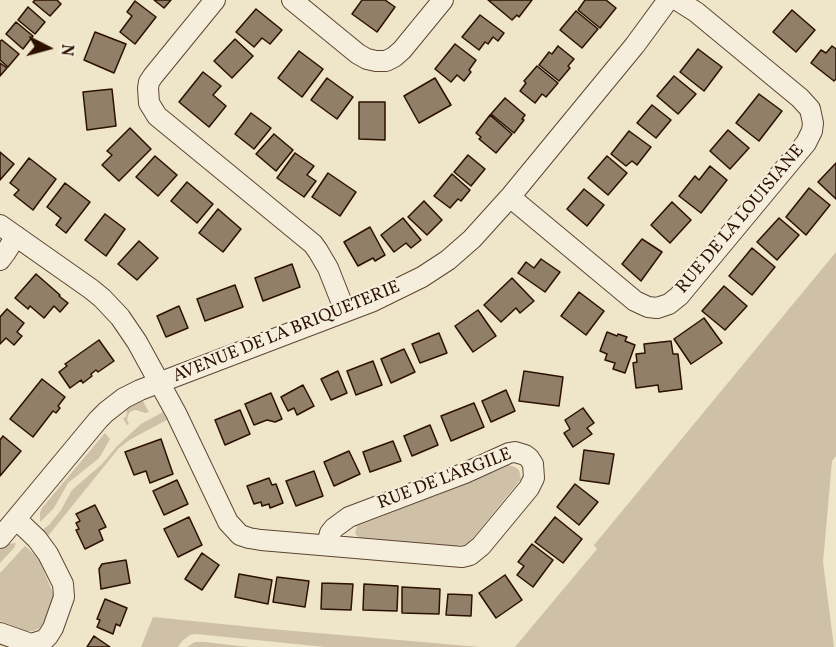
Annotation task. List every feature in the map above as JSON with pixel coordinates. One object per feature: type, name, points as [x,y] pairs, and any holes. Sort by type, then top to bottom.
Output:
[{"type":"street","points":[[215,0],[149,82],[149,103],[157,116],[313,244],[328,268],[345,312]]},
{"type":"street","points":[[292,0],[358,54],[376,61],[386,61],[402,50],[443,0]]},
{"type":"street","name":"AVENUE DE LA BRIQUETERIE","points":[[0,538],[90,428],[106,412],[131,394],[345,312],[388,294],[436,268],[472,239],[510,197],[635,45],[668,0]]},
{"type":"street","name":"RUE DE LA LOUISIANE","points":[[510,197],[634,301],[657,308],[669,304],[679,296],[806,143],[813,123],[810,109],[800,98],[696,12],[676,0]]},
{"type":"street","points":[[0,260],[6,252],[8,231]]},
{"type":"street","name":"RUE DE L'ARGILE","points":[[8,231],[91,290],[111,307],[128,328],[176,412],[228,522],[240,535],[249,538],[455,557],[470,555],[481,546],[529,488],[534,478],[533,464],[525,454],[510,453],[465,473],[348,518],[330,533],[327,545]]},
{"type":"street","points":[[0,633],[31,644],[44,640],[53,628],[64,597],[63,584],[48,554],[37,539],[16,519]]},
{"type":"shaded area","points":[[836,252],[836,456],[832,461],[823,562],[834,647],[515,647],[597,549],[594,545]]},
{"type":"shaded area","points":[[143,401],[149,412],[131,411],[127,425],[123,418],[126,417],[127,409]]},
{"type":"shaded area","points":[[163,412],[167,420],[119,448],[48,536],[42,530],[61,510],[72,490],[102,464],[117,446],[141,424]]},
{"type":"shaded area","points":[[105,433],[110,439],[101,455],[68,483],[54,508],[40,522],[42,508]]},
{"type":"shaded area","points":[[509,465],[519,470],[521,479],[468,544],[456,546],[361,538],[355,533],[357,526],[464,485]]},
{"type":"shaded area","points":[[16,543],[0,563],[0,550],[8,544]]},
{"type":"shaded area","points":[[25,546],[39,560],[53,593],[43,623],[40,628],[33,631],[26,631],[0,621],[0,573]]},
{"type":"shaded area","points":[[153,617],[480,647],[325,647],[196,634],[190,635],[178,647],[141,647]]},
{"type":"shaded area","points":[[195,642],[204,642],[249,647],[187,647]]},
{"type":"building","points":[[35,0],[57,0],[61,4],[50,16],[33,2]]},
{"type":"building","points":[[154,0],[171,0],[164,8]]},
{"type":"building","points":[[362,0],[385,0],[395,7],[377,32],[352,14]]},
{"type":"building","points":[[488,0],[532,0],[519,17],[517,15],[512,20]]},
{"type":"building","points":[[585,0],[606,0],[616,8],[600,28],[578,10]]},
{"type":"building","points":[[135,1],[156,17],[135,44],[120,32],[132,16],[127,12]]},
{"type":"building","points":[[28,7],[45,22],[35,34],[18,20]]},
{"type":"building","points":[[256,9],[282,30],[270,44],[262,38],[254,47],[236,32]]},
{"type":"building","points":[[792,10],[815,30],[796,52],[773,32]]},
{"type":"building","points":[[576,11],[598,29],[582,48],[560,30]]},
{"type":"building","points":[[480,15],[504,33],[498,41],[493,37],[488,44],[485,42],[479,50],[462,37]]},
{"type":"building","points":[[16,22],[33,36],[23,49],[6,34]]},
{"type":"building","points":[[95,32],[126,44],[114,73],[84,60]]},
{"type":"building","points":[[235,39],[253,56],[232,78],[214,61]]},
{"type":"building","points":[[2,40],[19,54],[8,67],[0,60],[0,41]]},
{"type":"building","points":[[455,44],[476,60],[464,81],[457,75],[451,82],[435,69]]},
{"type":"building","points":[[558,46],[574,59],[559,81],[539,65],[549,52],[552,54]]},
{"type":"building","points":[[832,46],[836,49],[836,79],[834,81],[811,63],[821,50],[826,53]]},
{"type":"building","points":[[698,49],[722,67],[704,91],[680,72]]},
{"type":"building","points":[[299,51],[323,69],[302,97],[278,78]]},
{"type":"building","points":[[0,63],[7,68],[0,76]]},
{"type":"building","points":[[537,66],[558,83],[546,97],[542,94],[535,103],[520,91],[526,83],[524,81]]},
{"type":"building","points":[[203,72],[221,86],[213,95],[226,106],[209,127],[179,102]]},
{"type":"building","points":[[674,76],[696,94],[678,114],[657,96]]},
{"type":"building","points":[[327,78],[353,97],[337,119],[311,100]]},
{"type":"building","points":[[435,78],[451,105],[419,123],[404,96]]},
{"type":"building","points":[[112,89],[116,126],[87,130],[83,92]]},
{"type":"building","points":[[759,94],[782,111],[759,141],[736,123]]},
{"type":"building","points":[[505,98],[525,115],[514,133],[491,114]]},
{"type":"building","points":[[359,102],[385,102],[385,140],[359,139]]},
{"type":"building","points":[[652,105],[671,120],[656,138],[637,123]]},
{"type":"building","points":[[251,113],[271,128],[254,149],[235,134]]},
{"type":"building","points":[[490,115],[512,134],[496,153],[479,139],[481,137],[476,133]]},
{"type":"building","points":[[130,128],[151,149],[119,181],[102,165],[112,155],[107,151]]},
{"type":"building","points":[[728,130],[749,148],[730,169],[710,151]]},
{"type":"building","points":[[629,131],[651,147],[637,165],[632,161],[626,166],[611,154]]},
{"type":"building","points":[[274,134],[293,150],[276,171],[256,154]]},
{"type":"building","points":[[0,152],[14,164],[0,180]]},
{"type":"building","points":[[295,153],[314,166],[307,175],[316,181],[304,197],[277,178]]},
{"type":"building","points":[[468,155],[485,169],[471,186],[454,172]]},
{"type":"building","points":[[155,156],[177,175],[158,196],[136,177]]},
{"type":"building","points":[[607,156],[627,173],[608,195],[588,178]]},
{"type":"building","points":[[29,158],[56,179],[33,210],[14,195],[19,190],[10,183]]},
{"type":"building","points":[[836,163],[836,199],[818,182]]},
{"type":"building","points":[[710,166],[727,180],[701,213],[679,196],[695,176],[699,180]]},
{"type":"building","points":[[328,173],[356,192],[340,216],[312,197]]},
{"type":"building","points":[[452,174],[470,190],[461,201],[458,199],[450,208],[434,196]]},
{"type":"building","points":[[187,182],[213,204],[197,223],[171,201]]},
{"type":"building","points":[[65,183],[90,202],[66,233],[56,225],[61,218],[47,207]]},
{"type":"building","points":[[809,188],[830,205],[806,235],[786,217]]},
{"type":"building","points":[[584,189],[604,205],[587,226],[567,209]]},
{"type":"building","points":[[424,201],[442,220],[427,235],[408,217]]},
{"type":"building","points":[[672,202],[691,220],[670,243],[651,225]]},
{"type":"building","points":[[218,209],[241,229],[223,252],[199,233]]},
{"type":"building","points":[[105,214],[125,229],[106,256],[85,240]]},
{"type":"building","points":[[403,218],[421,240],[411,248],[406,243],[394,252],[381,235]]},
{"type":"building","points":[[779,218],[799,235],[777,260],[757,242]]},
{"type":"building","points":[[370,227],[385,255],[358,266],[344,242]]},
{"type":"building","points":[[642,239],[662,252],[641,281],[622,264]]},
{"type":"building","points":[[139,241],[158,258],[137,280],[118,264]]},
{"type":"building","points":[[752,248],[775,267],[752,295],[729,276]]},
{"type":"building","points":[[541,259],[560,272],[545,292],[518,273],[526,262],[534,268]]},
{"type":"building","points":[[292,264],[300,287],[263,301],[255,278]]},
{"type":"building","points":[[36,274],[68,303],[60,312],[54,306],[44,318],[30,306],[28,309],[15,298]]},
{"type":"building","points":[[512,278],[534,301],[520,313],[516,308],[501,322],[484,305]]},
{"type":"building","points":[[235,285],[243,307],[205,321],[197,299]]},
{"type":"building","points":[[724,286],[747,306],[725,330],[702,311]]},
{"type":"building","points":[[579,292],[604,311],[586,335],[561,316]]},
{"type":"building","points":[[179,306],[188,328],[166,337],[157,316]]},
{"type":"building","points":[[7,309],[24,323],[17,332],[22,336],[14,345],[6,338],[0,344],[0,317]]},
{"type":"building","points":[[478,310],[496,336],[473,352],[455,326]]},
{"type":"building","points":[[704,318],[722,343],[691,364],[674,339]]},
{"type":"building","points":[[607,332],[627,337],[625,341],[635,345],[625,373],[613,369],[615,363],[605,360],[607,354],[600,351]]},
{"type":"building","points":[[439,333],[447,353],[420,363],[412,344]]},
{"type":"building","points":[[99,340],[114,361],[98,372],[96,370],[83,383],[81,380],[70,388],[59,372],[67,366],[65,364]]},
{"type":"building","points":[[671,341],[673,354],[678,354],[682,389],[659,392],[658,385],[636,388],[633,363],[637,362],[636,354],[645,353],[644,344]]},
{"type":"building","points":[[404,349],[415,372],[391,383],[381,359]]},
{"type":"building","points":[[373,361],[382,385],[356,395],[347,371]]},
{"type":"building","points":[[338,371],[347,393],[331,400],[321,379]]},
{"type":"building","points":[[524,371],[563,377],[559,406],[519,401]]},
{"type":"building","points":[[42,379],[65,397],[56,413],[53,411],[33,437],[10,419]]},
{"type":"building","points":[[303,385],[314,406],[297,415],[294,408],[288,411],[281,397]]},
{"type":"building","points":[[506,390],[515,411],[491,422],[482,401]]},
{"type":"building","points":[[271,393],[282,419],[275,422],[267,420],[254,425],[245,404]]},
{"type":"building","points":[[474,403],[484,427],[451,441],[441,416]]},
{"type":"building","points":[[583,408],[594,423],[587,428],[592,434],[573,447],[564,433],[570,429],[565,420]]},
{"type":"building","points":[[240,410],[250,434],[225,445],[215,420]]},
{"type":"building","points":[[430,425],[438,445],[412,456],[404,436]]},
{"type":"building","points":[[3,436],[21,451],[0,476],[0,440]]},
{"type":"building","points":[[161,439],[173,474],[150,483],[146,471],[134,475],[125,452]]},
{"type":"building","points":[[393,441],[401,461],[370,472],[363,452]]},
{"type":"building","points":[[584,450],[614,454],[609,484],[580,480]]},
{"type":"building","points":[[349,451],[360,474],[334,486],[324,462]]},
{"type":"building","points":[[314,471],[323,496],[296,506],[286,481]]},
{"type":"building","points":[[269,478],[272,485],[276,484],[283,503],[270,508],[269,504],[262,506],[261,502],[254,504],[247,486]]},
{"type":"building","points":[[177,480],[188,504],[164,515],[153,491]]},
{"type":"building","points":[[575,484],[598,502],[579,525],[557,507]]},
{"type":"building","points":[[95,505],[106,527],[99,530],[103,540],[85,549],[76,530],[79,529],[76,523],[80,521],[76,514]]},
{"type":"building","points":[[189,517],[202,545],[178,557],[164,529]]},
{"type":"building","points":[[555,517],[582,539],[563,563],[535,542]]},
{"type":"building","points":[[532,544],[553,560],[533,587],[517,575],[524,566],[518,562]]},
{"type":"building","points":[[202,553],[219,565],[202,590],[185,579]]},
{"type":"building","points":[[126,560],[130,583],[101,589],[99,569],[102,564]]},
{"type":"building","points":[[239,574],[272,580],[268,604],[235,597]]},
{"type":"building","points":[[505,575],[522,600],[496,618],[479,593]]},
{"type":"building","points":[[277,577],[309,581],[305,607],[273,602]]},
{"type":"building","points":[[322,583],[353,584],[351,610],[321,609]]},
{"type":"building","points":[[364,584],[398,586],[397,611],[363,610]]},
{"type":"building","points":[[402,587],[440,589],[439,614],[402,613]]},
{"type":"building","points":[[448,594],[472,595],[471,616],[446,615]]},
{"type":"building","points":[[105,599],[127,608],[120,626],[116,624],[113,634],[97,627],[100,620],[97,619]]},
{"type":"building","points":[[94,636],[110,647],[87,647]]}]
